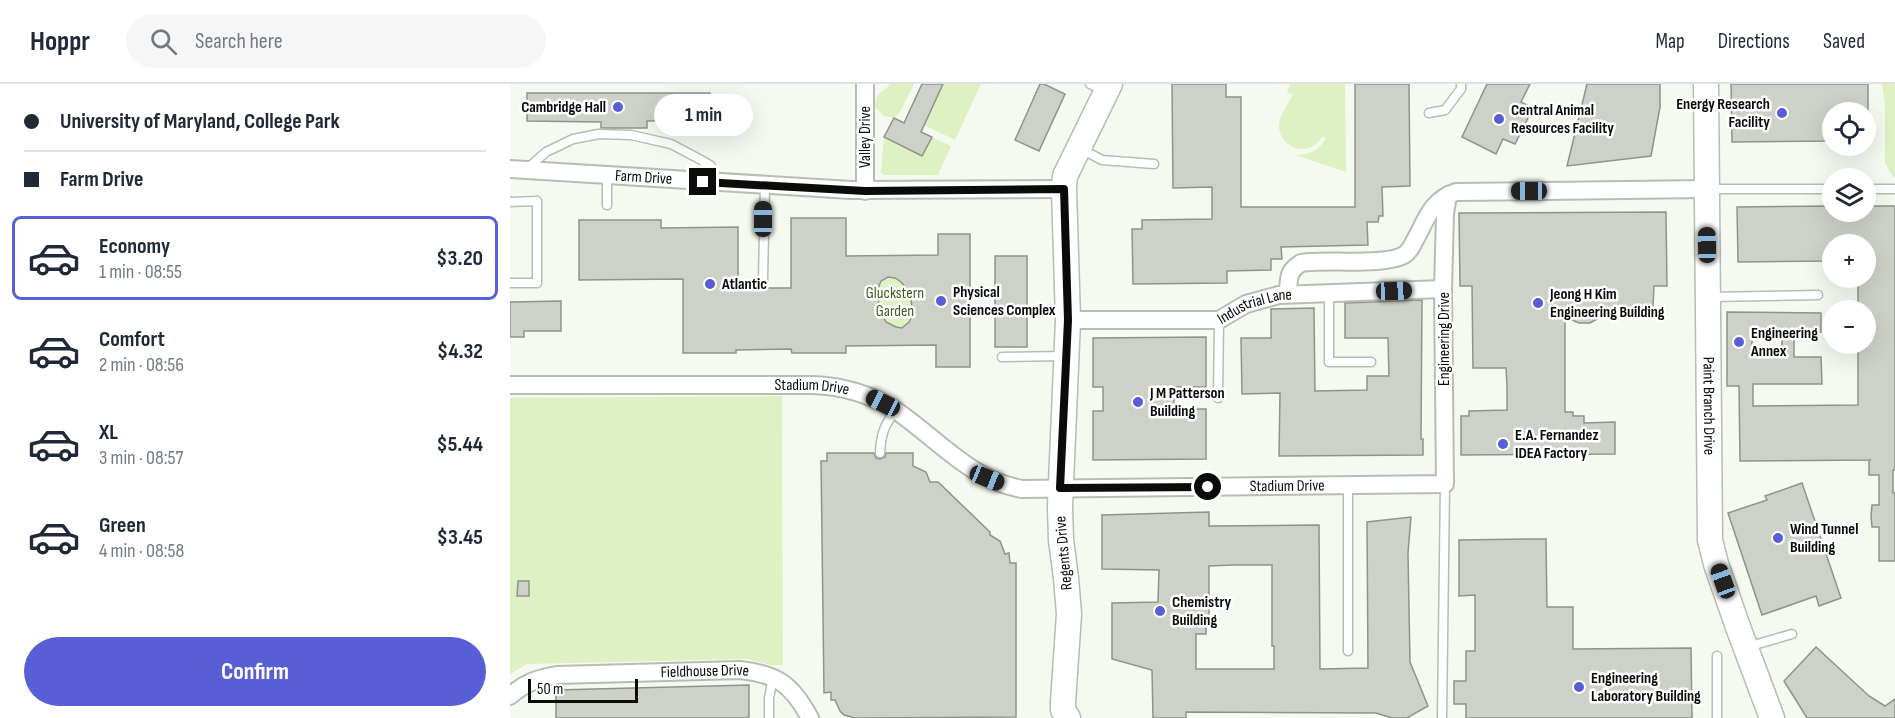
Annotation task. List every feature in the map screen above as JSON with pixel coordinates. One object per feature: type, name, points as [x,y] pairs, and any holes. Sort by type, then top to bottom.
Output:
[{"type":"street","name":"Valley Drive","points":[[865,84],[865,191]]},
{"type":"street","name":"Paint Branch Drive","points":[[1706,84],[1710,540],[1716,564],[1772,718]]},
{"type":"street","name":"Regents Drive","points":[[1064,715],[1069,614],[1061,540],[1060,488],[1068,320],[1064,189],[1065,176],[1079,148],[1102,86]]},
{"type":"street","name":"Farm Drive","points":[[518,169],[865,191],[1064,189]]},
{"type":"street","points":[[1288,294],[1291,269],[1301,263],[1388,260],[1402,256],[1414,243],[1432,207],[1448,195],[1464,192],[1706,189]]},
{"type":"street","name":"Engineering Drive","points":[[1445,484],[1443,289],[1445,214],[1448,195]]},
{"type":"street","name":"Industrial Lane","points":[[1068,320],[1219,320],[1246,304],[1271,296],[1443,289]]},
{"type":"street","name":"Stadium Drive","points":[[510,385],[826,385],[848,389],[864,394],[896,411],[987,478],[1022,489],[1445,484]]},
{"type":"street","name":"Fieldhouse Drive","points":[[510,696],[528,683],[557,675],[740,670],[756,671],[773,676]]},
{"type":"street","points":[[773,676],[795,695],[810,718]]},
{"type":"lane","points":[[1429,113],[1444,110],[1461,89],[1461,84]]},
{"type":"lane","points":[[518,169],[573,139],[599,134],[631,135],[671,144],[703,161],[711,166],[717,182]]},
{"type":"lane","points":[[1079,148],[1102,160],[1154,164]]},
{"type":"lane","points":[[607,175],[607,205]]},
{"type":"lane","points":[[763,280],[765,185]]},
{"type":"lane","points":[[1706,189],[1822,189]]},
{"type":"lane","points":[[1876,189],[1895,189]]},
{"type":"lane","points":[[510,202],[537,201],[537,283],[510,283]]},
{"type":"lane","points":[[1329,293],[1329,362],[1371,362]]},
{"type":"lane","points":[[1707,297],[1818,295]]},
{"type":"lane","points":[[1218,398],[1219,320]]},
{"type":"lane","points":[[1002,357],[1066,356]]},
{"type":"lane","points":[[880,453],[880,438],[884,426],[896,411]]},
{"type":"lane","points":[[1442,718],[1445,484]]},
{"type":"lane","points":[[1348,485],[1348,651]]},
{"type":"lane","points":[[1747,647],[1792,634]]},
{"type":"lane","points":[[1717,656],[1717,718]]},
{"type":"lane","points":[[769,718],[769,698],[773,676]]},
{"type":"green space","points":[[891,84],[914,84],[900,112],[894,118],[884,116],[874,106],[878,95]]},
{"type":"green space","points":[[943,84],[981,84],[955,140],[924,125]]},
{"type":"green space","points":[[1290,84],[1345,84],[1346,172],[1295,155],[1317,149],[1326,138],[1323,136],[1313,146],[1298,149],[1288,144],[1282,136],[1279,126],[1280,118],[1293,95],[1287,92]]},
{"type":"green space","points":[[1882,84],[1895,84],[1895,177],[1885,163],[1885,104]]},
{"type":"green space","points":[[884,137],[922,155],[932,137],[951,146],[938,175],[884,175],[881,172]]},
{"type":"green space","name":"Gluckstern Garden","points":[[888,277],[902,283],[910,297],[911,313],[903,327],[888,322],[882,316],[879,308],[878,290]]},
{"type":"green space","points":[[782,396],[783,665],[771,665],[747,659],[527,664],[510,674],[510,398]]},
{"type":"building","points":[[922,84],[943,84],[921,132],[932,137],[922,156],[884,137],[894,118],[904,123]]},
{"type":"building","points":[[1040,84],[1065,94],[1039,151],[1015,140]]},
{"type":"building","points":[[1172,84],[1226,84],[1226,97],[1241,97],[1241,207],[1355,207],[1355,84],[1409,84],[1410,186],[1382,187],[1383,216],[1379,216],[1378,222],[1367,222],[1368,245],[1281,247],[1282,259],[1271,259],[1271,270],[1227,271],[1227,283],[1133,284],[1132,229],[1142,229],[1142,220],[1212,219],[1212,187],[1173,188]]},
{"type":"building","name":"Central Animal Resources Facility","points":[[1487,84],[1530,84],[1521,102],[1533,108],[1515,144],[1503,139],[1496,154],[1462,137]]},
{"type":"building","points":[[1587,84],[1660,84],[1660,107],[1651,156],[1567,166]]},
{"type":"building","name":"Energy Research Facility","points":[[1731,84],[1868,84],[1868,102],[1822,102],[1822,141],[1732,142]]},
{"type":"building","name":"Cambridge Hall","points":[[527,93],[710,93],[710,120],[647,121],[647,128],[601,128],[601,122],[527,121]]},
{"type":"building","points":[[1822,206],[1822,222],[1876,222],[1876,206],[1895,206],[1895,470],[1893,470],[1893,493],[1895,493],[1895,561],[1879,561],[1879,527],[1872,527],[1871,516],[1872,505],[1879,505],[1879,475],[1869,475],[1869,460],[1740,461],[1739,386],[1727,386],[1727,312],[1821,313],[1821,332],[1794,333],[1794,357],[1821,357],[1822,384],[1753,384],[1753,406],[1858,405],[1858,354],[1876,354],[1876,300],[1858,300],[1858,288],[1876,288],[1876,234],[1822,234],[1822,261],[1738,262],[1737,207]],"holes":[[[1782,333],[1782,357],[1752,357],[1752,334]]]},
{"type":"building","name":"Jeong H Kim Engineering Building","points":[[1666,212],[1667,286],[1654,286],[1653,307],[1607,308],[1601,317],[1590,323],[1579,323],[1565,317],[1565,412],[1573,412],[1573,416],[1584,416],[1584,423],[1615,422],[1615,454],[1461,455],[1461,416],[1469,416],[1469,411],[1507,410],[1507,385],[1506,368],[1473,368],[1472,286],[1460,286],[1459,213]]},
{"type":"building","name":"Atlantic","points":[[791,218],[846,218],[846,256],[938,255],[938,234],[970,234],[970,367],[936,367],[936,345],[846,346],[846,353],[792,353],[791,349],[736,350],[736,353],[683,353],[683,279],[579,280],[579,220],[661,220],[661,228],[738,227],[738,288],[791,288]],"holes":[[[888,277],[895,278],[907,289],[911,299],[911,318],[902,328],[886,322],[880,310],[878,297],[881,281]]]},
{"type":"building","points":[[995,256],[1027,256],[1027,347],[995,347]]},
{"type":"building","points":[[1422,300],[1421,439],[1423,439],[1423,455],[1279,456],[1280,393],[1242,394],[1241,338],[1271,338],[1271,309],[1314,308],[1315,391],[1367,390],[1367,376],[1389,376],[1388,338],[1345,338],[1345,303]]},
{"type":"building","points":[[561,301],[561,331],[524,331],[524,337],[510,337],[510,302]]},
{"type":"building","name":"J M Patterson Building","points":[[1206,337],[1206,387],[1174,387],[1174,409],[1206,409],[1206,459],[1093,460],[1093,411],[1103,411],[1103,387],[1093,387],[1093,338]]},
{"type":"building","points":[[827,453],[874,453],[876,458],[880,459],[885,457],[886,453],[913,453],[913,466],[926,472],[930,482],[938,482],[990,532],[990,535],[1000,541],[1005,554],[1009,553],[1010,563],[1016,563],[1016,717],[855,718],[844,715],[840,711],[835,700],[831,700],[831,692],[824,693],[821,461],[827,461]]},
{"type":"building","name":"Wind Tunnel Building","points":[[1802,483],[1841,598],[1819,606],[1816,596],[1762,615],[1728,513],[1767,500],[1765,496]]},
{"type":"building","name":"Chemistry Building","points":[[1209,512],[1209,526],[1319,525],[1320,669],[1368,668],[1367,522],[1411,517],[1408,553],[1410,662],[1428,706],[1407,718],[1392,718],[1376,713],[1186,712],[1186,718],[1153,718],[1152,670],[1112,659],[1112,603],[1158,602],[1159,570],[1102,569],[1102,515]],"holes":[[[1272,565],[1274,669],[1196,669],[1196,634],[1206,634],[1206,620],[1209,620],[1209,566]]]},
{"type":"building","name":"Engineering Laboratory Building","points":[[1546,539],[1547,607],[1573,607],[1573,649],[1691,648],[1692,718],[1466,718],[1466,704],[1454,704],[1454,681],[1466,681],[1466,651],[1475,651],[1475,595],[1459,596],[1459,540]]},
{"type":"building","points":[[518,581],[529,581],[529,596],[517,596]]},
{"type":"building","points":[[1816,647],[1869,696],[1885,706],[1895,699],[1895,718],[1807,718],[1784,681]]},
{"type":"building","points":[[749,685],[749,717],[745,718],[556,718],[556,690]]},
{"type":"place","name":"Cambridge Hall","points":[[618,107]]},
{"type":"place","name":"Energy Research Facility","points":[[1782,113]]},
{"type":"place","name":"Central Animal Resources Facility","points":[[1499,119]]},
{"type":"place","name":"Atlantic","points":[[710,284]]},
{"type":"place","name":"Physical Sciences Complex","points":[[941,301]]},
{"type":"place","name":"Jeong H Kim Engineering Building","points":[[1538,303]]},
{"type":"place","name":"Engineering Annex","points":[[1739,342]]},
{"type":"place","name":"J M Patterson Building","points":[[1138,402]]},
{"type":"place","name":"E.A. Fernandez IDEA Factory","points":[[1503,444]]},
{"type":"place","name":"Wind Tunnel Building","points":[[1778,538]]},
{"type":"place","name":"Chemistry Building","points":[[1160,611]]},
{"type":"place","name":"Engineering Laboratory Building","points":[[1579,687]]},
{"type":"route","points":[[703,182],[865,191],[1064,189],[1068,320],[1060,488],[1208,487]]}]
